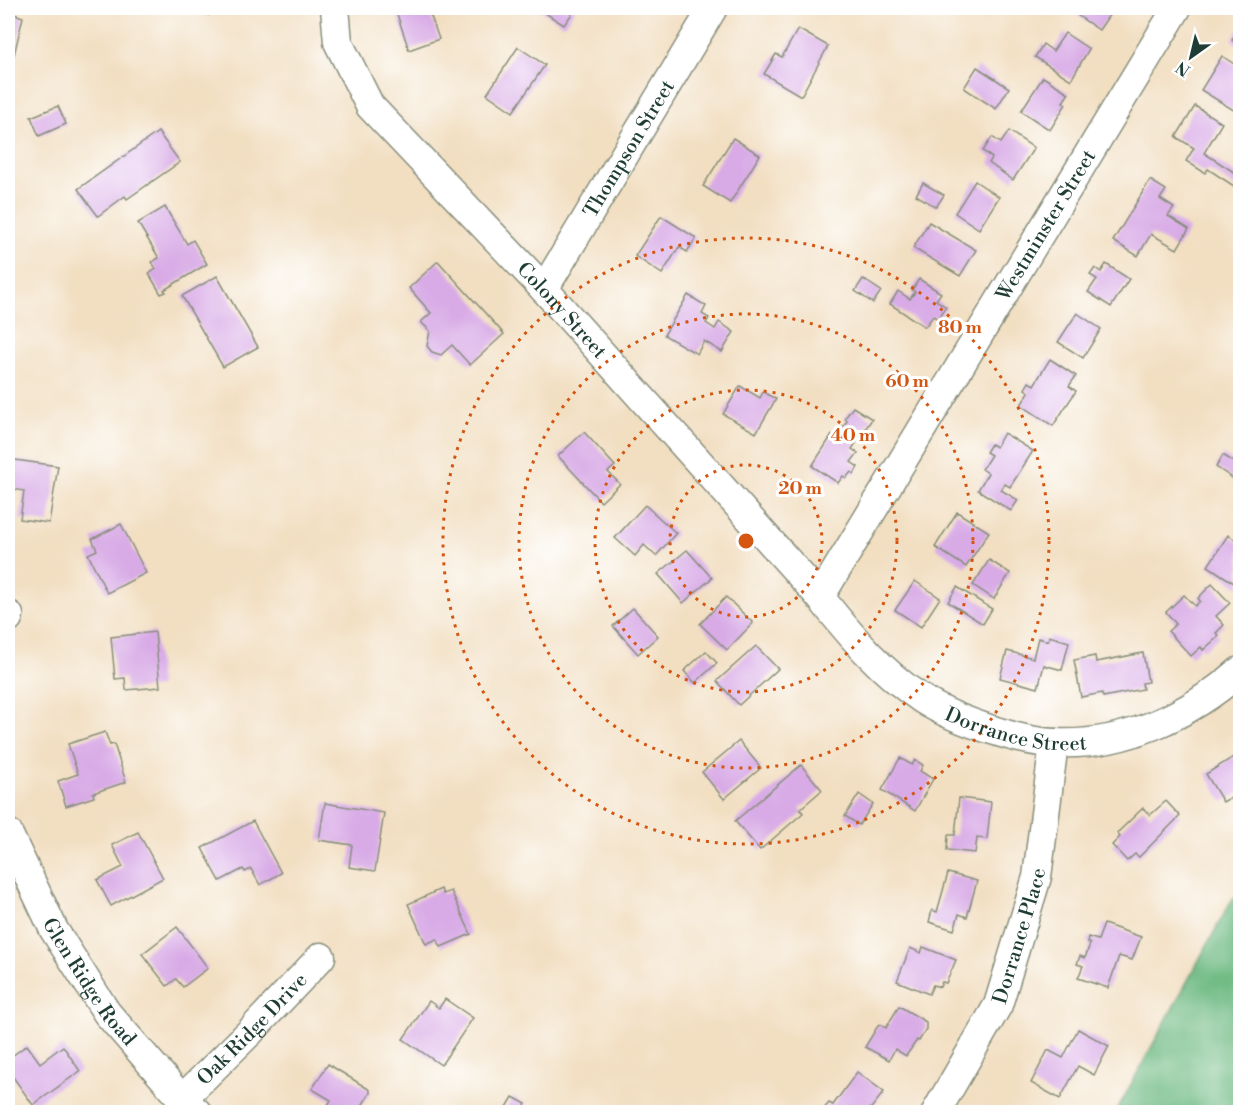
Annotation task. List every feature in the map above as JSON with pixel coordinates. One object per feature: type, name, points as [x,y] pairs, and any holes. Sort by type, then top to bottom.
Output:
[{"type":"street","name":"Colony Street","points":[[335,8],[338,42],[370,106],[544,289],[820,597]]},
{"type":"street","name":"Thompson Street","points":[[544,289],[712,8]]},
{"type":"street","name":"Westminster Street","points":[[820,597],[1177,8]]},
{"type":"street","name":"Dorrance Street","points":[[820,597],[859,645],[922,699],[953,716],[1009,736],[1054,743],[1092,742],[1159,724],[1195,705],[1240,671]]},
{"type":"street","name":"Dorrance Place","points":[[936,1113],[998,1005],[1037,878],[1054,743]]},
{"type":"street","name":"Glen Ridge Road","points":[[8,833],[54,930],[107,1013],[190,1106]]},
{"type":"street","name":"Oak Ridge Drive","points":[[190,1106],[249,1033],[321,957]]},
{"type":"green space","points":[[1240,893],[1240,1112],[1116,1112],[1230,903]]},
{"type":"building","points":[[188,8],[212,8],[209,15]]},
{"type":"building","points":[[395,8],[428,8],[439,39],[409,50]]},
{"type":"building","points":[[537,8],[576,8],[564,25]]},
{"type":"building","points":[[1082,8],[1114,8],[1099,30],[1077,15]]},
{"type":"building","points":[[8,12],[23,17],[14,55],[8,53]]},
{"type":"building","points":[[1240,28],[1240,46],[1232,40]]},
{"type":"building","points":[[798,29],[828,46],[801,96],[764,74],[776,54],[782,57]]},
{"type":"building","points":[[1065,33],[1089,49],[1071,80],[1035,57],[1043,44],[1053,51]]},
{"type":"building","points":[[518,47],[545,65],[513,112],[487,94]]},
{"type":"building","points":[[1222,56],[1240,68],[1240,114],[1201,90]]},
{"type":"building","points":[[977,67],[1009,88],[996,109],[964,88]]},
{"type":"building","points":[[1043,77],[1069,93],[1063,102],[1066,104],[1050,130],[1021,111]]},
{"type":"building","points":[[58,106],[66,124],[39,136],[31,117]]},
{"type":"building","points":[[1195,106],[1222,123],[1204,153],[1240,176],[1240,190],[1208,169],[1205,173],[1186,161],[1194,148],[1176,137]]},
{"type":"building","points":[[1009,131],[1034,148],[1013,180],[989,163],[992,158],[983,151],[992,137],[1001,143]]},
{"type":"building","points":[[158,132],[180,162],[127,199],[125,196],[98,216],[78,189]]},
{"type":"building","points":[[733,138],[760,155],[730,203],[703,186]]},
{"type":"building","points":[[1150,180],[1166,190],[1160,199],[1174,208],[1168,216],[1189,229],[1177,249],[1151,234],[1138,256],[1113,241]]},
{"type":"building","points":[[975,181],[999,197],[979,229],[955,213]]},
{"type":"building","points":[[923,183],[944,195],[936,207],[916,195]]},
{"type":"building","points":[[165,207],[187,244],[193,240],[207,264],[161,294],[149,274],[156,269],[152,262],[159,258],[138,223]]},
{"type":"building","points":[[661,216],[696,238],[687,252],[679,247],[662,274],[635,256]]},
{"type":"building","points":[[929,222],[976,250],[960,276],[913,248]]},
{"type":"building","points":[[438,261],[504,334],[470,365],[452,345],[441,355],[432,352],[427,346],[430,331],[421,322],[431,313],[409,288]]},
{"type":"building","points":[[1106,264],[1129,279],[1111,307],[1088,292],[1097,279],[1090,275],[1095,268],[1101,272]]},
{"type":"building","points":[[217,276],[258,347],[223,367],[182,296]]},
{"type":"building","points":[[863,279],[881,291],[873,303],[855,291]]},
{"type":"building","points":[[919,279],[941,293],[936,300],[946,307],[938,319],[933,316],[925,327],[890,304],[898,291],[910,299],[915,292],[912,290]]},
{"type":"building","points":[[688,295],[706,306],[702,314],[709,318],[706,323],[715,329],[719,322],[734,332],[722,352],[704,341],[697,354],[664,335]]},
{"type":"building","points":[[1077,313],[1101,329],[1083,358],[1058,342]]},
{"type":"building","points":[[1050,359],[1076,376],[1069,386],[1076,391],[1053,426],[1021,405],[1029,392],[1025,389],[1029,382],[1034,385]]},
{"type":"building","points":[[740,386],[760,398],[763,392],[776,399],[756,433],[723,414]]},
{"type":"building","points":[[853,407],[872,419],[852,449],[858,453],[851,462],[858,467],[854,474],[851,472],[846,478],[843,476],[838,483],[812,466],[832,435],[836,438]]},
{"type":"building","points":[[584,432],[615,466],[608,472],[620,484],[601,502],[558,456]]},
{"type":"building","points":[[1004,433],[1033,451],[1010,487],[1005,484],[1001,490],[1018,500],[1011,511],[978,490],[988,473],[982,469],[991,455],[986,452],[991,444],[996,447]]},
{"type":"building","points":[[1223,455],[1240,466],[1240,483],[1216,467]]},
{"type":"building","points":[[8,459],[58,466],[49,523],[20,519],[24,491],[8,488]]},
{"type":"building","points":[[645,505],[676,533],[656,556],[644,545],[635,556],[615,538]]},
{"type":"building","points":[[957,512],[989,532],[966,567],[935,547]]},
{"type":"building","points":[[121,524],[146,573],[107,593],[88,554],[97,550],[92,539]]},
{"type":"building","points":[[1228,535],[1240,543],[1240,587],[1208,566]]},
{"type":"building","points":[[687,550],[712,578],[683,603],[658,574]]},
{"type":"building","points":[[989,560],[1010,573],[994,599],[973,585]]},
{"type":"building","points":[[915,581],[940,598],[921,627],[895,610]]},
{"type":"building","points":[[1212,584],[1230,603],[1216,616],[1224,625],[1216,633],[1219,636],[1203,650],[1201,647],[1191,656],[1168,631],[1176,624],[1166,612],[1184,595],[1195,606],[1200,601],[1198,598]]},
{"type":"building","points":[[957,587],[992,609],[983,624],[948,602]]},
{"type":"building","points":[[726,597],[753,623],[727,650],[700,624]]},
{"type":"building","points":[[633,608],[658,636],[638,654],[613,626]]},
{"type":"building","points":[[155,632],[160,687],[126,690],[125,678],[115,679],[111,637]]},
{"type":"building","points":[[1049,636],[1069,642],[1062,670],[1044,665],[1038,688],[1000,678],[1007,651],[1033,658],[1038,638],[1048,641]]},
{"type":"building","points":[[756,646],[778,669],[739,705],[717,681]]},
{"type":"building","points":[[706,651],[717,663],[695,683],[684,671]]},
{"type":"building","points":[[1143,653],[1148,682],[1142,683],[1143,689],[1103,697],[1102,693],[1081,697],[1074,660],[1095,656],[1096,662]]},
{"type":"building","points":[[105,732],[110,745],[114,744],[126,782],[93,793],[94,797],[66,806],[58,781],[78,774],[68,744]]},
{"type":"building","points":[[739,741],[761,768],[724,799],[702,772]]},
{"type":"building","points":[[1238,754],[1240,792],[1223,802],[1206,774]]},
{"type":"building","points":[[900,758],[912,765],[915,760],[923,765],[920,771],[933,779],[915,811],[882,790]]},
{"type":"building","points":[[801,765],[822,790],[800,809],[803,813],[760,850],[735,821]]},
{"type":"building","points":[[859,794],[873,804],[859,825],[845,816]]},
{"type":"building","points":[[959,798],[991,802],[987,839],[977,838],[975,853],[947,850],[948,835],[955,835]]},
{"type":"building","points":[[1166,801],[1180,816],[1139,857],[1135,854],[1127,861],[1112,845],[1120,837],[1117,833],[1143,808],[1150,815]]},
{"type":"building","points":[[325,803],[384,813],[375,871],[349,867],[352,845],[319,840]]},
{"type":"building","points":[[253,821],[281,873],[260,885],[251,869],[245,872],[243,869],[220,881],[202,848]]},
{"type":"building","points":[[138,832],[163,878],[111,906],[97,880],[123,867],[112,845]]},
{"type":"building","points":[[948,873],[977,881],[967,917],[959,914],[954,930],[929,922],[932,910],[937,912]]},
{"type":"building","points":[[441,889],[443,894],[451,891],[471,934],[441,947],[437,939],[426,944],[408,904]]},
{"type":"building","points":[[1104,924],[1141,937],[1132,960],[1119,956],[1108,988],[1078,978],[1083,966],[1077,964],[1080,956],[1085,958],[1090,944],[1087,942],[1088,937],[1098,940]]},
{"type":"building","points":[[177,927],[208,968],[183,987],[176,979],[167,986],[142,954]]},
{"type":"building","points":[[923,947],[956,960],[946,983],[942,982],[940,987],[933,985],[929,994],[897,981],[910,948],[921,953]]},
{"type":"building","points":[[445,999],[473,1018],[441,1065],[403,1039],[429,1001],[439,1008]]},
{"type":"building","points":[[899,1006],[926,1022],[926,1029],[906,1056],[895,1049],[889,1060],[865,1047],[879,1024],[886,1028]]},
{"type":"building","points":[[1078,1029],[1109,1046],[1094,1075],[1078,1066],[1060,1099],[1031,1083],[1048,1050],[1063,1058]]},
{"type":"building","points":[[27,1045],[40,1063],[63,1046],[80,1071],[33,1105],[8,1070],[8,1059]]},
{"type":"building","points":[[328,1064],[370,1090],[358,1112],[324,1112],[331,1100],[312,1089]]},
{"type":"building","points":[[857,1072],[884,1092],[868,1112],[821,1112],[829,1103],[833,1105]]},
{"type":"building","points":[[513,1097],[526,1104],[521,1112],[504,1112]]}]
